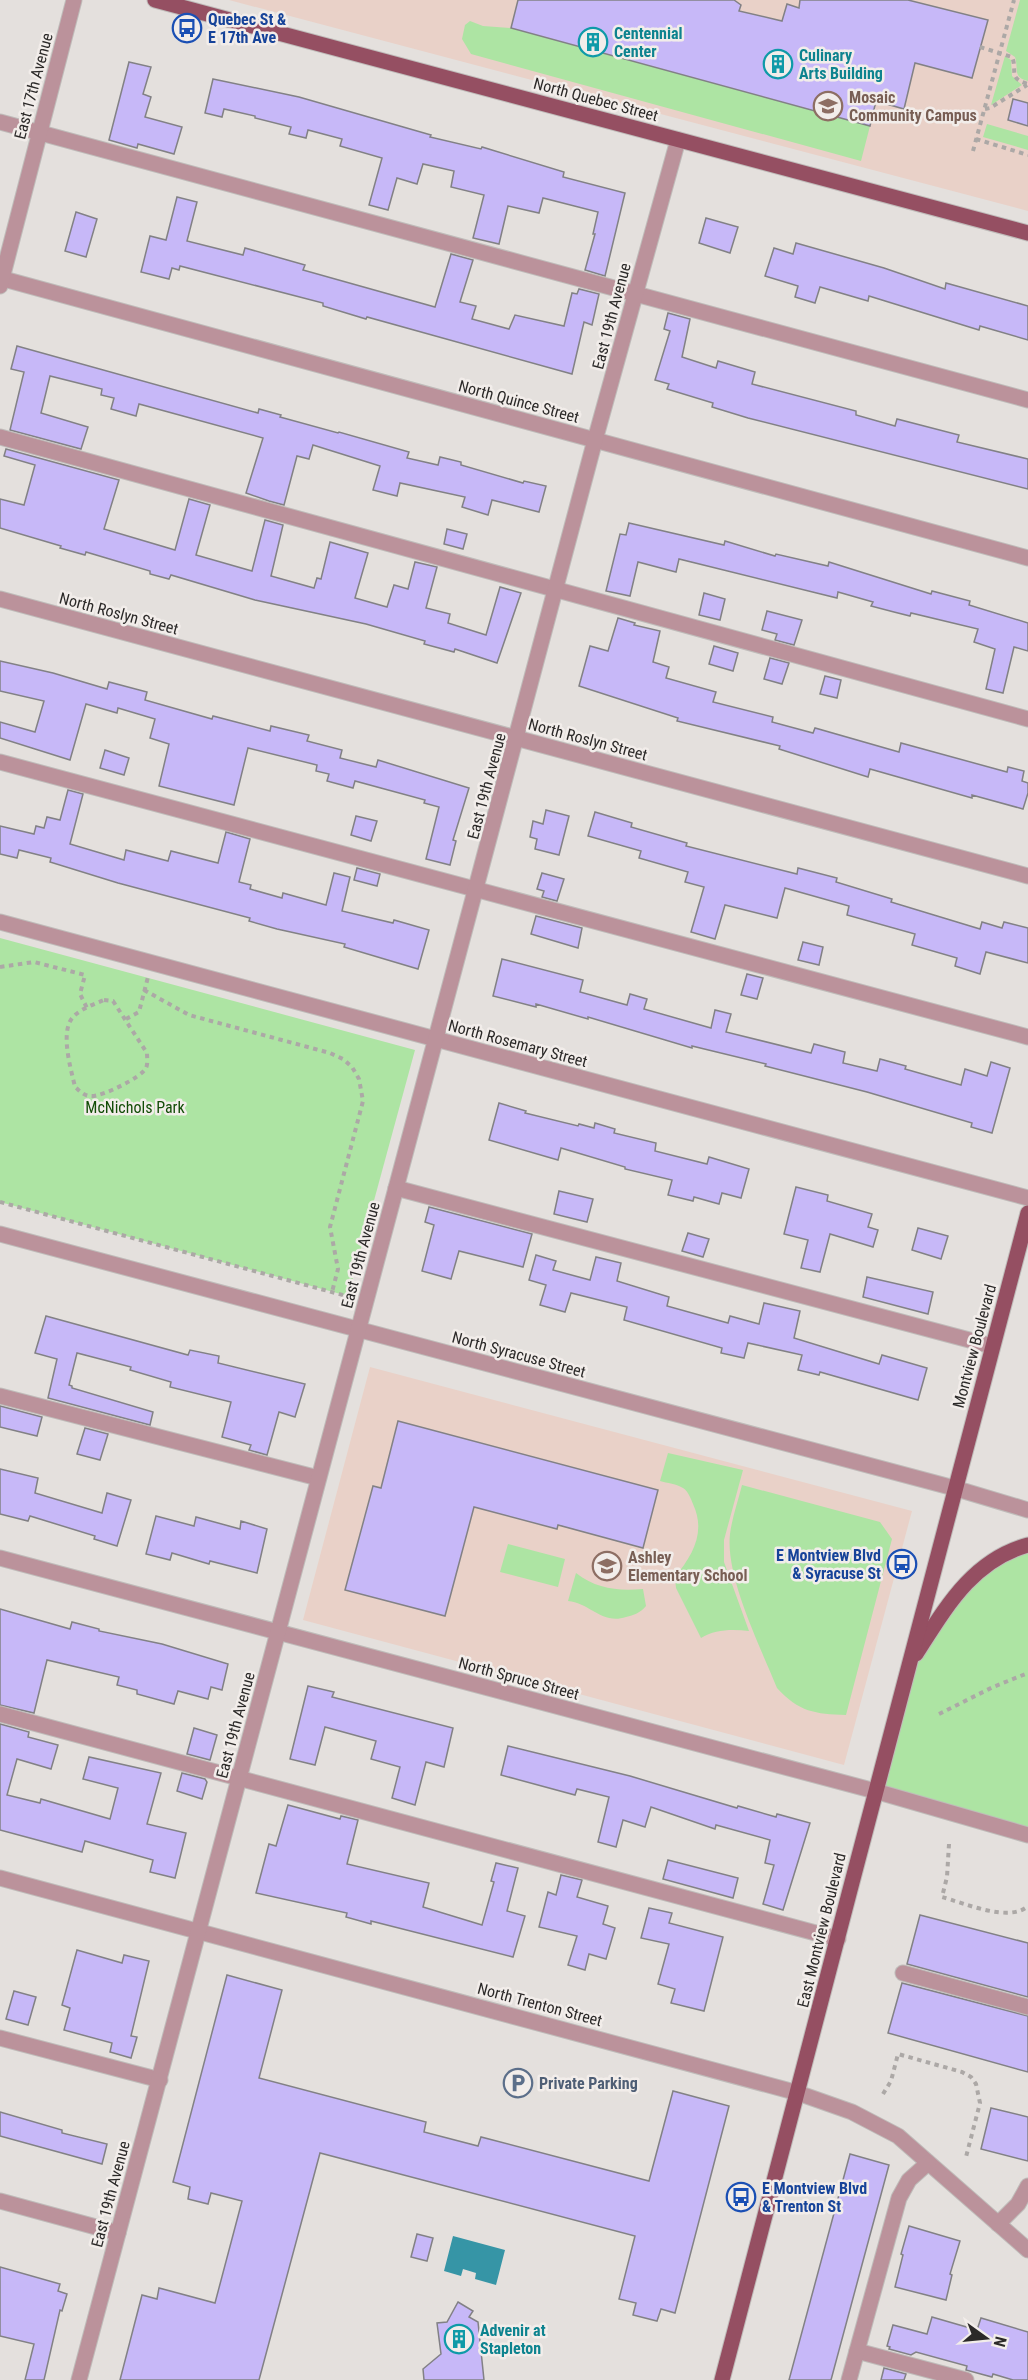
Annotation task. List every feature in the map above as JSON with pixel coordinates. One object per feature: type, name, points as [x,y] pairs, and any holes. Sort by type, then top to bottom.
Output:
[{"type":"main road","name":"North Quebec Street","points":[[155,0],[1028,234]]},
{"type":"main road","name":"Montview Boulevard","points":[[954,1488],[1028,1214]]},
{"type":"main road","name":"East Montview Boulevard","points":[[722,2380],[954,1488]]},
{"type":"main road","points":[[908,1667],[953,1597],[971,1577],[997,1556],[1028,1545]]},
{"type":"street","name":"East 17th Avenue","points":[[1,281],[75,0]]},
{"type":"street","points":[[0,122],[1028,400]]},
{"type":"street","name":"East 19th Avenue","points":[[79,2380],[595,440],[678,140]]},
{"type":"street","name":"North Quince Street","points":[[1,281],[1028,558]]},
{"type":"street","points":[[0,437],[1028,719]]},
{"type":"street","name":"North Roslyn Street","points":[[0,599],[1028,876]]},
{"type":"street","points":[[0,762],[1028,1037]]},
{"type":"street","name":"North Rosemary Street","points":[[0,922],[1028,1198]]},
{"type":"street","points":[[396,1188],[992,1346]]},
{"type":"street","name":"North Syracuse Street","points":[[0,1234],[954,1488],[1028,1510]]},
{"type":"street","points":[[0,1396],[318,1478]]},
{"type":"street","name":"North Spruce Street","points":[[0,1558],[875,1791],[1028,1835]]},
{"type":"street","points":[[0,1714],[838,1939]]},
{"type":"street","name":"North Trenton Street","points":[[0,1878],[798,2093],[852,2112],[898,2136],[1028,2250]]},
{"type":"street","points":[[903,1973],[1028,2007]]},
{"type":"street","points":[[0,2038],[160,2080]]},
{"type":"street","points":[[849,2380],[899,2198],[909,2180],[928,2163]]},
{"type":"street","points":[[998,2224],[1018,2204],[1028,2186]]},
{"type":"street","points":[[0,2201],[118,2233]]},
{"type":"street","points":[[857,2350],[966,2380]]},
{"type":"path","points":[[973,151],[1014,0]]},
{"type":"path","points":[[980,47],[1012,57],[1015,77],[1019,82],[1028,84]]},
{"type":"path","points":[[985,109],[1028,84]]},
{"type":"path","points":[[976,139],[1028,154]]},
{"type":"path","points":[[0,967],[34,962],[85,975],[80,994],[87,1008]]},
{"type":"path","points":[[126,1019],[139,1012],[144,990],[189,1015],[330,1053],[343,1059],[352,1067],[359,1079],[363,1101],[330,1227],[338,1269],[332,1292]]},
{"type":"path","points":[[104,1000],[113,1001],[147,1053],[146,1068],[98,1096],[89,1096],[75,1086],[66,1040],[69,1022],[75,1015],[87,1008],[104,1000]]},
{"type":"path","points":[[0,1202],[366,1301]]},
{"type":"path","points":[[939,1714],[993,1687],[1028,1673]]},
{"type":"path","points":[[949,1844],[947,1877],[942,1897],[1004,1914],[1016,1913],[1028,1906]]},
{"type":"path","points":[[883,2094],[891,2081],[898,2054],[962,2072],[971,2077],[976,2084],[980,2103],[966,2157]]},
{"type":"shaded area","name":"Mosaic Community Campus","points":[[229,0],[1028,0],[1028,211]]},
{"type":"shaded area","name":"Ashley Elementary School","points":[[370,1367],[912,1511],[844,1765],[303,1620]]},
{"type":"green space","points":[[1020,0],[1028,0],[1028,81],[1018,75],[1015,57],[1006,51]]},
{"type":"green space","points":[[470,21],[483,26],[511,28],[870,126],[861,161],[471,54],[462,39],[465,25]]},
{"type":"green space","points":[[1005,56],[1011,60],[1012,76],[1022,85],[991,105]]},
{"type":"green space","points":[[987,124],[1028,136],[1028,150],[983,137]]},
{"type":"green space","name":"McNichols Park","points":[[0,938],[415,1050],[348,1296],[0,1202]]},
{"type":"green space","points":[[668,1453],[743,1470],[724,1540],[724,1562],[749,1631],[724,1630],[701,1638],[676,1588],[675,1577],[696,1543],[698,1524],[697,1514],[686,1491],[660,1481]]},
{"type":"green space","points":[[742,1485],[880,1522],[892,1539],[846,1715],[825,1714],[800,1707],[777,1688],[738,1591],[733,1571],[730,1534]]},
{"type":"green space","points":[[508,1544],[565,1559],[558,1587],[500,1572]]},
{"type":"green space","points":[[1028,1545],[1028,1835],[875,1791],[908,1667],[953,1597]]},
{"type":"green space","points":[[576,1573],[592,1583],[608,1588],[643,1589],[646,1606],[634,1614],[618,1619],[603,1616],[583,1605],[568,1601]]},
{"type":"water","points":[[453,2236],[505,2250],[496,2285],[475,2279],[476,2273],[463,2269],[461,2276],[444,2271]]},
{"type":"building","name":"Culinary Arts Building","points":[[518,0],[734,0],[741,5],[739,11],[782,21],[787,4],[799,8],[800,0],[908,0],[988,20],[972,78],[915,63],[904,109],[876,101],[870,126],[511,28]]},
{"type":"building","points":[[129,62],[151,67],[143,94],[151,97],[145,117],[182,127],[174,154],[138,144],[137,148],[109,140]]},
{"type":"building","points":[[213,79],[299,97],[431,135],[430,137],[481,149],[482,147],[564,172],[563,177],[625,193],[605,276],[585,270],[595,234],[593,234],[598,212],[543,198],[539,213],[508,206],[499,244],[473,238],[484,195],[451,187],[454,171],[423,164],[417,184],[397,178],[388,210],[369,205],[382,158],[340,146],[342,139],[308,130],[306,138],[289,134],[291,127],[255,118],[255,116],[224,109],[222,117],[205,113]]},
{"type":"building","points":[[1013,99],[1028,103],[1028,126],[1008,120]]},
{"type":"building","points":[[177,197],[197,202],[187,241],[243,255],[245,248],[305,265],[303,270],[435,307],[451,254],[473,260],[460,302],[476,306],[472,319],[509,329],[515,315],[564,326],[572,293],[577,294],[579,289],[599,294],[592,325],[584,322],[572,374],[367,317],[366,319],[323,306],[323,303],[180,266],[179,270],[172,268],[169,279],[141,272],[150,236],[166,240]]},
{"type":"building","points":[[76,212],[97,219],[86,257],[65,251]]},
{"type":"building","points":[[706,218],[738,227],[730,253],[699,243]]},
{"type":"building","points":[[796,243],[884,268],[945,289],[946,283],[1028,306],[1028,340],[980,326],[979,330],[869,296],[868,301],[820,287],[815,303],[795,297],[798,286],[765,276],[774,248],[793,254]]},
{"type":"building","points":[[668,313],[690,319],[682,357],[716,368],[718,361],[755,372],[752,384],[856,411],[856,415],[895,426],[897,419],[959,435],[957,442],[1028,459],[1028,489],[748,418],[712,407],[713,403],[667,389],[669,384],[655,380],[670,331],[664,329]]},
{"type":"building","points":[[17,346],[258,413],[259,409],[281,415],[280,417],[409,452],[407,458],[438,465],[440,457],[523,483],[524,481],[546,486],[539,512],[492,500],[488,515],[462,507],[465,497],[400,483],[397,496],[373,490],[380,466],[313,445],[309,459],[297,456],[284,505],[269,501],[246,493],[263,438],[139,404],[136,416],[111,409],[114,398],[101,395],[102,389],[50,376],[41,413],[88,427],[81,449],[10,430],[24,372],[11,369]]},
{"type":"building","points":[[6,449],[119,480],[104,529],[175,550],[189,499],[210,505],[196,555],[252,571],[265,520],[283,525],[271,576],[314,588],[317,578],[321,579],[330,542],[368,553],[355,598],[387,607],[394,585],[408,589],[415,562],[437,567],[426,608],[450,614],[448,623],[486,635],[500,587],[521,593],[497,663],[455,649],[454,652],[424,644],[425,641],[366,624],[255,600],[171,575],[169,579],[150,574],[150,571],[86,552],[85,555],[60,548],[61,546],[0,528],[0,499],[24,505],[35,465],[4,456]]},
{"type":"building","points":[[629,523],[724,545],[725,541],[775,556],[776,554],[828,566],[829,562],[931,594],[932,591],[970,601],[969,605],[1028,623],[1028,651],[1014,647],[1003,693],[986,689],[995,649],[974,642],[978,629],[871,606],[873,602],[838,592],[837,598],[679,559],[676,572],[638,562],[630,596],[606,591],[620,534],[626,535]]},
{"type":"building","points":[[447,529],[467,534],[463,549],[444,544]]},
{"type":"building","points":[[704,593],[725,599],[720,620],[699,615]]},
{"type":"building","points":[[767,611],[802,620],[794,645],[775,640],[777,634],[762,630]]},
{"type":"building","points":[[618,618],[635,623],[634,625],[660,631],[653,662],[669,667],[666,678],[716,692],[713,702],[773,717],[772,722],[813,733],[815,728],[899,752],[901,743],[1007,772],[1008,767],[1024,771],[1022,781],[1028,783],[1028,793],[1023,809],[972,795],[972,798],[870,769],[868,777],[779,749],[780,746],[677,721],[678,718],[579,686],[590,646],[608,651]]},
{"type":"building","points":[[714,646],[738,653],[733,671],[709,664]]},
{"type":"building","points":[[770,658],[789,663],[782,684],[764,679]]},
{"type":"building","points":[[0,661],[53,673],[107,689],[109,682],[147,692],[145,700],[212,719],[213,716],[270,731],[271,726],[309,735],[307,741],[342,750],[340,758],[376,767],[378,760],[469,788],[453,840],[456,841],[450,865],[426,859],[439,807],[424,803],[425,800],[355,781],[353,788],[327,781],[329,774],[316,771],[317,765],[248,748],[234,805],[159,786],[169,744],[150,738],[155,719],[118,708],[117,713],[86,704],[70,760],[0,738],[0,722],[35,732],[44,701],[0,691]]},
{"type":"building","points":[[825,676],[841,680],[837,698],[820,694]]},
{"type":"building","points":[[105,750],[129,758],[124,775],[100,768]]},
{"type":"building","points":[[68,790],[83,794],[70,844],[124,860],[126,850],[168,861],[171,851],[218,863],[226,832],[250,839],[239,882],[251,885],[250,889],[282,898],[283,893],[326,905],[334,873],[350,877],[342,911],[393,923],[394,920],[429,930],[418,969],[344,947],[345,944],[277,929],[249,921],[250,918],[118,883],[50,862],[51,858],[19,850],[17,858],[0,854],[0,826],[34,834],[36,826],[44,828],[47,817],[60,820]]},
{"type":"building","points":[[546,810],[569,816],[559,855],[535,849],[537,839],[530,837],[533,821],[543,824]]},
{"type":"building","points":[[595,812],[632,823],[631,827],[687,843],[686,846],[797,874],[798,868],[837,878],[836,882],[892,899],[891,902],[980,929],[982,922],[1002,928],[1004,922],[1028,928],[1028,963],[986,952],[980,974],[955,966],[957,958],[912,945],[915,934],[847,915],[849,906],[785,888],[777,918],[725,905],[715,939],[691,932],[704,887],[685,882],[688,872],[639,858],[641,851],[588,836]]},
{"type":"building","points":[[356,816],[377,821],[371,841],[351,835]]},
{"type":"building","points":[[357,868],[380,874],[377,886],[354,880]]},
{"type":"building","points":[[542,873],[564,879],[557,901],[542,897],[544,891],[537,889]]},
{"type":"building","points":[[536,916],[582,928],[578,948],[531,934]]},
{"type":"building","points":[[803,942],[823,947],[819,965],[798,960]]},
{"type":"building","points":[[502,959],[583,980],[580,992],[627,1005],[630,994],[647,999],[644,1009],[711,1028],[715,1010],[731,1014],[726,1032],[811,1053],[814,1044],[845,1052],[843,1063],[877,1071],[880,1059],[906,1066],[905,1069],[961,1085],[965,1069],[987,1076],[991,1062],[1010,1068],[992,1133],[971,1127],[972,1123],[867,1092],[765,1066],[766,1064],[692,1046],[692,1048],[536,1004],[536,1007],[493,996]]},
{"type":"building","points":[[747,974],[763,978],[757,999],[741,995]]},
{"type":"building","points":[[499,1103],[526,1111],[525,1113],[578,1126],[579,1124],[594,1128],[595,1123],[615,1129],[614,1133],[656,1143],[655,1151],[707,1164],[709,1157],[749,1169],[741,1198],[722,1193],[719,1204],[694,1197],[693,1201],[668,1195],[672,1180],[625,1169],[625,1167],[561,1148],[558,1160],[489,1140]]},
{"type":"building","points":[[796,1187],[828,1195],[827,1201],[872,1214],[868,1227],[878,1230],[873,1247],[830,1234],[820,1272],[801,1268],[808,1240],[784,1234]]},
{"type":"building","points":[[559,1191],[593,1199],[587,1222],[554,1214]]},
{"type":"building","points":[[429,1207],[532,1234],[523,1267],[459,1251],[451,1279],[422,1271],[434,1225],[425,1222]]},
{"type":"building","points":[[918,1228],[948,1236],[941,1259],[912,1250]]},
{"type":"building","points":[[688,1233],[709,1239],[703,1257],[682,1251]]},
{"type":"building","points":[[536,1255],[556,1261],[553,1270],[590,1280],[596,1257],[621,1263],[617,1281],[669,1297],[667,1306],[728,1323],[730,1316],[759,1324],[764,1303],[800,1311],[794,1338],[879,1364],[882,1355],[927,1368],[918,1400],[820,1372],[819,1375],[798,1370],[802,1355],[748,1343],[744,1358],[721,1353],[722,1348],[624,1320],[627,1307],[571,1293],[565,1312],[540,1305],[546,1285],[529,1280]]},
{"type":"building","points":[[867,1277],[933,1292],[928,1314],[863,1297]]},
{"type":"building","points":[[46,1316],[188,1355],[190,1350],[219,1356],[218,1363],[305,1384],[295,1417],[279,1412],[267,1455],[249,1450],[251,1445],[222,1437],[231,1402],[170,1387],[171,1382],[130,1370],[131,1367],[77,1353],[69,1385],[72,1388],[153,1412],[150,1425],[48,1398],[57,1359],[35,1353]]},
{"type":"building","points":[[0,1406],[42,1417],[37,1436],[0,1427]]},
{"type":"building","points":[[398,1421],[658,1490],[643,1548],[558,1525],[557,1529],[474,1507],[445,1616],[345,1590],[373,1486],[381,1488]]},
{"type":"building","points":[[85,1428],[108,1434],[100,1460],[77,1454]]},
{"type":"building","points":[[0,1469],[38,1478],[35,1493],[102,1513],[107,1493],[131,1500],[117,1546],[94,1539],[95,1536],[30,1516],[28,1521],[0,1514]]},
{"type":"building","points":[[156,1516],[194,1526],[196,1517],[240,1529],[241,1521],[267,1529],[257,1573],[210,1561],[209,1564],[172,1553],[170,1560],[146,1554]]},
{"type":"building","points":[[0,1609],[70,1629],[72,1622],[99,1629],[99,1631],[162,1644],[228,1664],[222,1690],[211,1687],[208,1699],[178,1691],[174,1704],[137,1694],[137,1690],[117,1685],[119,1677],[47,1660],[34,1713],[0,1705]]},
{"type":"building","points":[[308,1686],[334,1692],[332,1697],[453,1728],[444,1767],[426,1762],[415,1805],[392,1798],[400,1767],[371,1759],[376,1741],[325,1727],[315,1765],[290,1759]]},
{"type":"building","points":[[0,1724],[29,1732],[28,1737],[58,1745],[51,1769],[17,1759],[7,1795],[40,1803],[41,1799],[110,1819],[118,1788],[83,1779],[89,1757],[161,1773],[147,1824],[186,1833],[175,1878],[150,1872],[153,1860],[85,1841],[82,1852],[0,1830]]},
{"type":"building","points":[[194,1728],[217,1735],[210,1760],[187,1754]]},
{"type":"building","points":[[508,1746],[630,1776],[737,1808],[738,1806],[776,1817],[777,1814],[810,1823],[783,1910],[763,1904],[774,1865],[765,1863],[770,1840],[716,1825],[715,1829],[651,1807],[645,1827],[623,1820],[616,1847],[598,1842],[609,1797],[577,1789],[575,1795],[501,1775]]},
{"type":"building","points":[[182,1773],[205,1779],[207,1782],[202,1799],[177,1791]]},
{"type":"building","points":[[288,1805],[340,1819],[341,1816],[358,1820],[347,1864],[429,1883],[423,1907],[482,1925],[494,1882],[491,1881],[496,1863],[518,1868],[507,1911],[525,1916],[513,1957],[371,1921],[371,1924],[346,1917],[347,1913],[256,1893],[269,1844],[276,1846]]},
{"type":"building","points":[[668,1860],[738,1878],[733,1898],[663,1879]]},
{"type":"building","points":[[561,1875],[582,1880],[577,1897],[608,1906],[603,1924],[615,1928],[606,1959],[589,1954],[585,1970],[568,1965],[577,1936],[539,1927],[548,1892],[556,1895]]},
{"type":"building","points":[[649,1908],[672,1913],[669,1923],[723,1937],[704,2011],[671,2003],[675,1989],[658,1984],[669,1944],[641,1938]]},
{"type":"building","points":[[920,1915],[1028,1943],[1028,1997],[907,1964]]},
{"type":"building","points":[[77,1950],[122,1963],[124,1955],[149,1961],[131,2036],[137,2037],[131,2058],[110,2052],[112,2043],[64,2030],[70,2008],[62,2005]]},
{"type":"building","points":[[227,1975],[282,1990],[259,2078],[426,2122],[424,2132],[478,2146],[481,2137],[649,2181],[673,2091],[729,2106],[675,2313],[661,2309],[657,2321],[633,2315],[636,2303],[619,2299],[635,2236],[320,2153],[259,2380],[120,2380],[142,2295],[157,2299],[159,2288],[215,2303],[242,2201],[211,2193],[208,2204],[188,2199],[190,2187],[173,2182]]},
{"type":"building","points":[[902,1983],[1028,2016],[1028,2072],[888,2033]]},
{"type":"building","points":[[14,1991],[36,1997],[28,2025],[6,2019]]},
{"type":"building","points":[[991,2108],[1028,2117],[1028,2161],[981,2149]]},
{"type":"building","points":[[0,2112],[62,2130],[62,2133],[107,2144],[102,2164],[0,2136]]},
{"type":"building","points":[[850,2154],[889,2165],[831,2380],[789,2380]]},
{"type":"building","points":[[909,2226],[960,2241],[950,2274],[952,2275],[946,2300],[895,2287]]},
{"type":"building","points":[[417,2234],[433,2238],[427,2261],[411,2257]]},
{"type":"building","points":[[0,2267],[60,2284],[58,2291],[67,2294],[62,2311],[60,2310],[44,2380],[25,2380],[34,2344],[0,2336]]},
{"type":"building","name":"Advenir at Stapleton","points":[[458,2302],[473,2311],[469,2317],[478,2322],[484,2380],[424,2380],[423,2369],[441,2354],[437,2323],[447,2322]]},
{"type":"building","points":[[932,2317],[977,2330],[981,2318],[1028,2332],[1028,2380],[1013,2380],[993,2374],[992,2377],[966,2370],[967,2366],[916,2352],[911,2355],[889,2349],[890,2347],[887,2346],[893,2325],[927,2334]]},
{"type":"building","points":[[884,2368],[906,2374],[904,2380],[881,2380]]},
{"type":"place","name":"Quebec St & E 17th Ave","points":[[187,28]]},
{"type":"place","name":"Centennial Center","points":[[593,42]]},
{"type":"place","name":"Culinary Arts Building","points":[[778,64]]},
{"type":"place","name":"Mosaic Community Campus","points":[[828,106]]},
{"type":"place","name":"E Montview Blvd & Syracuse St","points":[[902,1564]]},
{"type":"place","name":"Ashley Elementary School","points":[[607,1566]]},
{"type":"place","name":"Private Parking","points":[[518,2083]]},
{"type":"place","name":"E Montview Blvd & Trenton St","points":[[741,2197]]},
{"type":"place","name":"Advenir at Stapleton","points":[[459,2339]]}]
